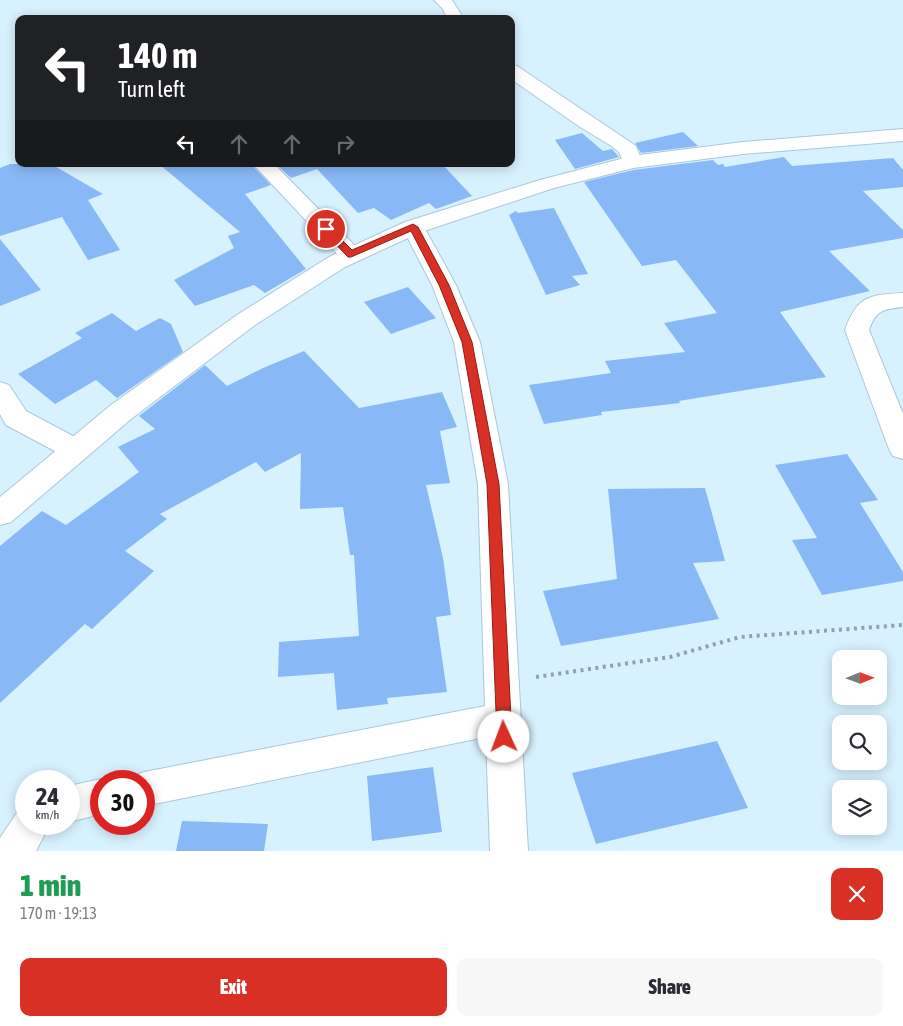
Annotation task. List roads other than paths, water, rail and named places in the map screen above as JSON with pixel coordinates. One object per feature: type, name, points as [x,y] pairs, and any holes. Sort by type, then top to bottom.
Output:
[{"type":"street","points":[[442,0],[450,7],[454,15]]},
{"type":"street","points":[[515,73],[580,118],[620,142],[629,150],[632,162]]},
{"type":"street","points":[[0,514],[121,412],[246,320],[351,254],[413,227],[547,184],[632,162],[743,148],[903,134]]},
{"type":"street","points":[[266,167],[351,254]]},
{"type":"street","points":[[413,227],[444,285],[467,342],[493,484],[509,851]]},
{"type":"street","points":[[903,300],[880,302],[863,313],[858,330],[903,449]]},
{"type":"street","points":[[0,391],[16,418],[76,450]]},
{"type":"street","points":[[155,787],[503,718]]},
{"type":"street","points":[[14,851],[24,835]]}]
